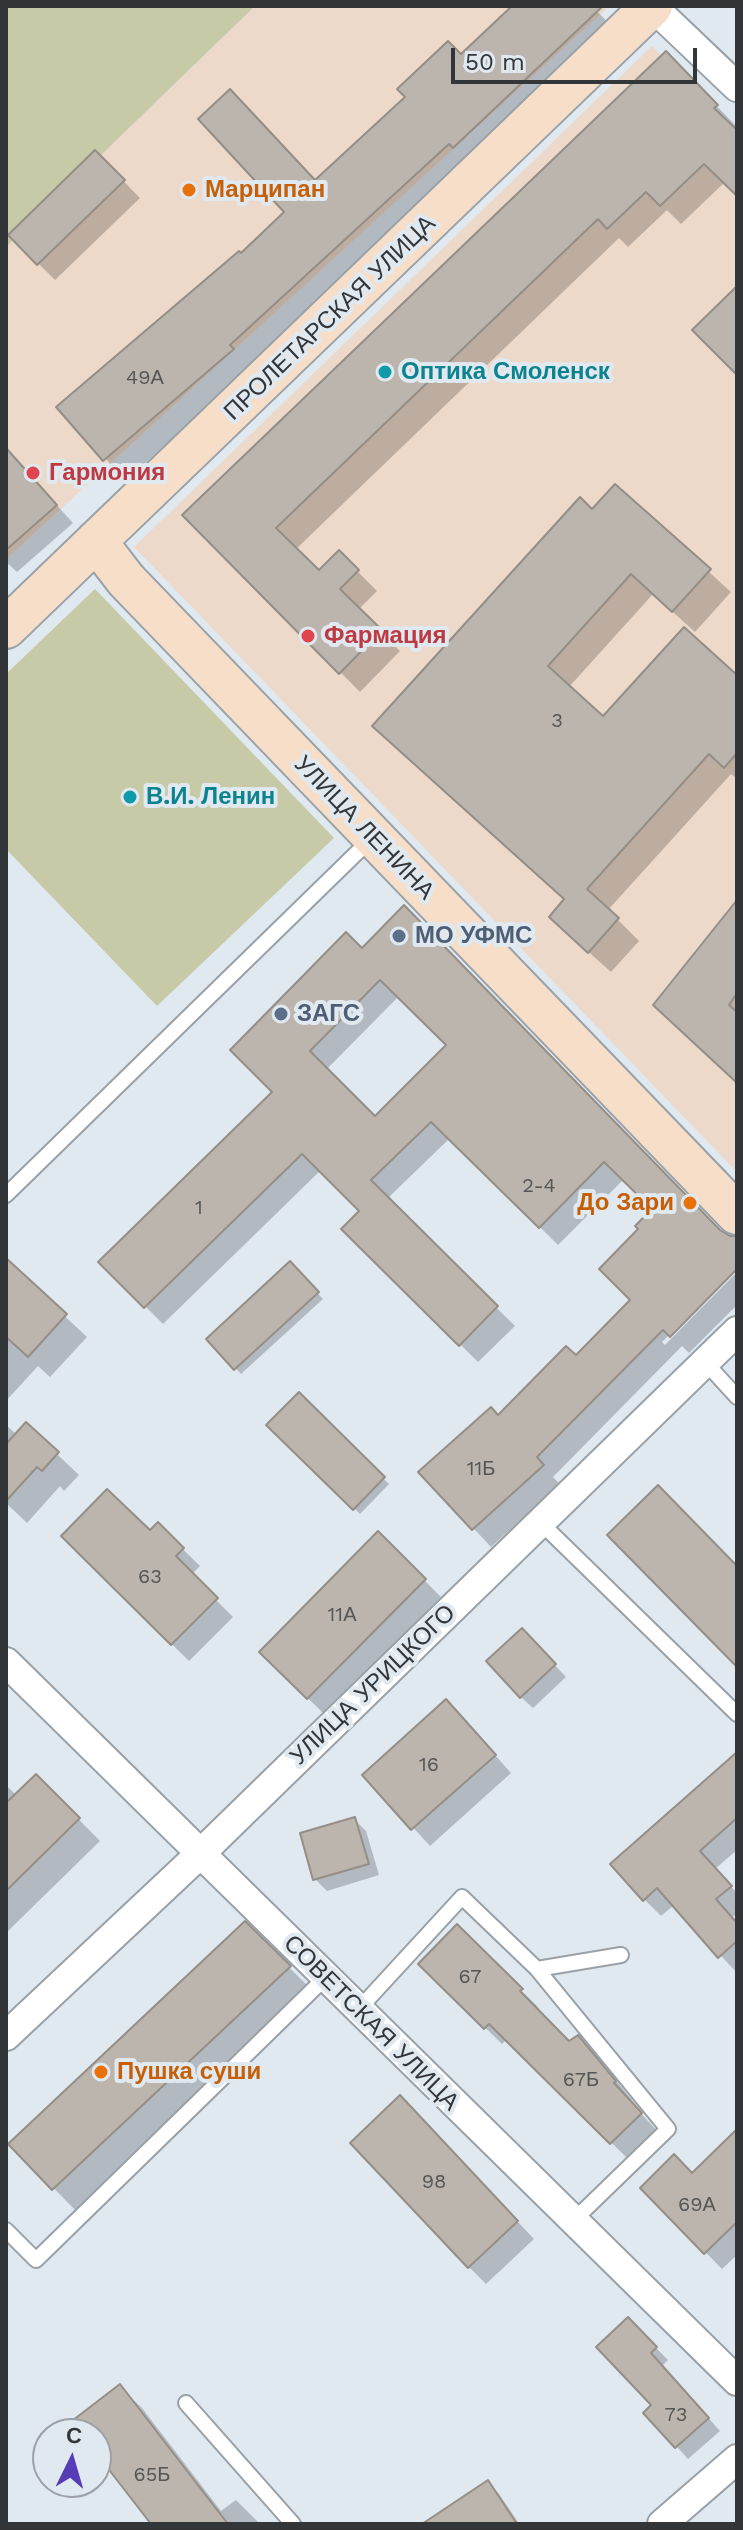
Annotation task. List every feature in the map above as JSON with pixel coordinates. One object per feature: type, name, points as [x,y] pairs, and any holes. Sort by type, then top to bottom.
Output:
[{"type":"main road","name":"ПРОЛЕТАРСКАЯ УЛИЦА","points":[[6,628],[652,6]]},
{"type":"main road","name":"УЛИЦА ЛЕНИНА","points":[[96,541],[126,580],[737,1214]]},
{"type":"street","points":[[652,6],[737,87]]},
{"type":"street","name":"УЛИЦА УРИЦКОГО","points":[[6,2036],[200,1854],[737,1331]]},
{"type":"street","name":"СОВЕТСКАЯ УЛИЦА","points":[[6,1662],[737,2381]]},
{"type":"street","points":[[662,2524],[737,2459]]},
{"type":"lane","points":[[6,1195],[372,838]]},
{"type":"lane","points":[[705,1362],[737,1397]]},
{"type":"lane","points":[[541,1523],[737,1714]]},
{"type":"lane","points":[[358,2010],[462,1897],[537,1969],[668,2129],[572,2222]]},
{"type":"lane","points":[[537,1969],[621,1955]]},
{"type":"lane","points":[[6,2230],[36,2260],[325,1978]]},
{"type":"lane","points":[[186,2403],[293,2524]]},
{"type":"shaded area","points":[[255,6],[604,6],[606,9],[6,559],[6,247]]},
{"type":"shaded area","points":[[652,46],[737,132],[737,1172],[134,547]]},
{"type":"green space","points":[[6,6],[255,6],[6,247]]},
{"type":"green space","points":[[95,589],[334,838],[157,1006],[6,849],[6,674]]},
{"type":"building","points":[[512,6],[603,6],[453,148],[449,144],[230,345],[234,349],[103,461],[56,407],[239,251],[241,253],[284,212],[198,119],[230,89],[315,180],[405,97],[397,89],[448,41],[461,54]]},
{"type":"building","name":"Оптика Смоленск","points":[[666,51],[718,105],[714,108],[737,130],[737,196],[704,164],[660,206],[646,192],[607,229],[598,219],[276,528],[319,570],[339,550],[359,570],[340,589],[382,630],[339,674],[182,515]]},
{"type":"building","points":[[95,150],[125,180],[37,265],[8,235]]},
{"type":"building","points":[[737,286],[737,375],[692,330]]},
{"type":"building","points":[[6,448],[57,505],[6,550]]},
{"type":"building","points":[[615,484],[711,569],[672,612],[631,574],[548,666],[603,716],[684,627],[737,675],[737,753],[724,768],[709,754],[587,889],[619,918],[588,953],[549,917],[564,899],[372,726],[580,497],[592,509]]},
{"type":"building","points":[[737,900],[737,993],[729,1005],[737,1012],[737,1083],[653,1005]]},
{"type":"building","points":[[404,905],[720,1230],[737,1236],[737,1269],[670,1337],[663,1330],[537,1457],[544,1465],[472,1530],[418,1472],[491,1407],[498,1415],[566,1346],[576,1355],[630,1300],[599,1269],[638,1229],[635,1226],[652,1209],[604,1162],[539,1228],[431,1122],[371,1180],[498,1306],[459,1346],[341,1229],[359,1211],[302,1154],[144,1308],[98,1262],[272,1092],[230,1050],[346,932],[362,948]],"holes":[[[380,980],[446,1045],[375,1116],[310,1051]]]},
{"type":"building","points":[[6,1258],[67,1314],[28,1357],[6,1337]]},
{"type":"building","points":[[290,1261],[319,1292],[234,1370],[206,1339]]},
{"type":"building","points":[[299,1392],[385,1477],[353,1510],[266,1425]]},
{"type":"building","points":[[26,1422],[59,1452],[42,1471],[37,1467],[6,1501],[6,1444]]},
{"type":"building","points":[[658,1485],[737,1566],[737,1667],[607,1535]]},
{"type":"building","points":[[107,1489],[150,1530],[158,1522],[184,1548],[176,1556],[218,1598],[171,1645],[61,1536]]},
{"type":"building","points":[[378,1531],[426,1579],[307,1699],[259,1652]]},
{"type":"building","points":[[522,1628],[556,1664],[520,1698],[486,1661]]},
{"type":"building","points":[[446,1699],[496,1755],[411,1830],[362,1775]]},
{"type":"building","points":[[737,1752],[737,1818],[700,1851],[732,1886],[716,1899],[737,1923],[737,1941],[718,1958],[657,1888],[643,1901],[610,1864]]},
{"type":"building","points":[[36,1774],[80,1818],[6,1891],[6,1803]]},
{"type":"building","points":[[355,1817],[369,1864],[313,1880],[300,1833]]},
{"type":"building","points":[[245,1921],[291,1966],[52,2190],[8,2144]]},
{"type":"building","points":[[457,1924],[523,1989],[520,1991],[569,2041],[578,2035],[616,2081],[614,2083],[642,2113],[610,2144],[489,2024],[484,2029],[418,1964]]},
{"type":"building","points":[[400,2095],[518,2221],[468,2268],[350,2143]]},
{"type":"building","points":[[737,2129],[737,2222],[704,2254],[640,2188],[674,2154],[692,2173]]},
{"type":"building","points":[[628,2317],[657,2347],[651,2353],[709,2418],[675,2448],[643,2413],[651,2405],[596,2347]]},
{"type":"building","points":[[120,2384],[228,2524],[151,2524],[112,2474],[112,2418],[76,2418]]},
{"type":"building","points":[[488,2480],[517,2524],[422,2524]]},
{"type":"place","name":"Марципан","points":[[189,190]]},
{"type":"place","name":"Оптика Смоленск","points":[[385,372]]},
{"type":"place","name":"Гармония","points":[[33,473]]},
{"type":"place","name":"Фармация","points":[[308,636]]},
{"type":"place","name":"В.И. Ленин","points":[[130,797]]},
{"type":"place","name":"МО УФМС","points":[[399,936]]},
{"type":"place","name":"ЗАГС","points":[[281,1014]]},
{"type":"place","name":"До Зари","points":[[690,1203]]},
{"type":"place","name":"Пушка суши","points":[[101,2072]]}]
